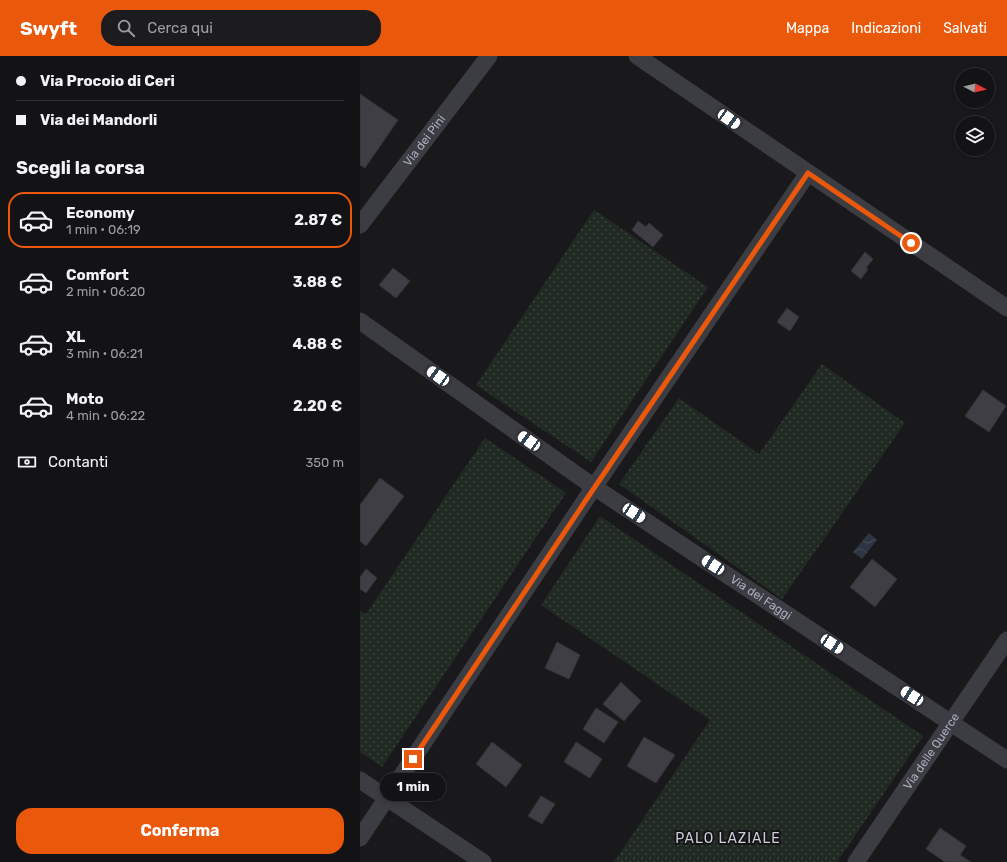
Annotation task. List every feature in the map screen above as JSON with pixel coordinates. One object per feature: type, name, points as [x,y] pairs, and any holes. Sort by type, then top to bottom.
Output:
[{"type":"street","name":"Via dei Pini","points":[[360,225],[489,56]]},
{"type":"street","points":[[637,56],[1007,308]]},
{"type":"street","points":[[360,838],[594,487],[808,173]]},
{"type":"street","name":"Via dei Faggi","points":[[360,321],[594,487],[1007,760]]},
{"type":"street","name":"Via delle Querce","points":[[856,862],[1007,640]]},
{"type":"street","points":[[360,780],[483,862]]},
{"type":"shaded area","points":[[594,210],[708,287],[591,462],[476,385]]},
{"type":"shaded area","points":[[822,364],[905,423],[782,599],[619,484],[679,398],[759,454]]},
{"type":"shaded area","points":[[485,438],[566,493],[382,767],[360,752],[360,611],[366,614]]},
{"type":"shaded area","points":[[600,516],[923,736],[837,862],[614,862],[710,720],[541,605]]},
{"type":"water","points":[[869,533],[877,540],[862,559],[853,552]]},
{"type":"building","points":[[360,94],[398,120],[365,168],[360,165]]},
{"type":"building","points":[[638,221],[646,227],[649,223],[663,235],[653,247],[632,230]]},
{"type":"building","points":[[865,252],[873,259],[866,268],[868,269],[861,279],[851,271]]},
{"type":"building","points":[[393,268],[410,281],[396,298],[379,285]]},
{"type":"building","points":[[787,308],[799,317],[790,331],[777,322]]},
{"type":"building","points":[[983,390],[1006,406],[989,432],[965,416]]},
{"type":"building","points":[[380,478],[404,496],[366,546],[360,541],[360,505]]},
{"type":"building","points":[[872,559],[897,579],[875,607],[850,587]]},
{"type":"building","points":[[366,569],[377,578],[366,593],[360,589],[360,577]]},
{"type":"building","points":[[557,642],[580,655],[569,679],[545,668]]},
{"type":"building","points":[[621,682],[641,701],[624,721],[603,704]]},
{"type":"building","points":[[596,708],[618,722],[604,743],[583,729]]},
{"type":"building","points":[[644,737],[675,755],[656,783],[627,766]]},
{"type":"building","points":[[492,742],[522,765],[506,787],[476,764]]},
{"type":"building","points":[[576,742],[602,759],[590,778],[564,762]]},
{"type":"building","points":[[541,796],[555,804],[542,824],[528,816]]},
{"type":"building","points":[[940,828],[966,846],[960,855],[971,862],[945,862],[926,849]]},
{"type":"district","name":"PALO LAZIALE","points":[[728,838]]},
{"type":"route","points":[[413,759],[586,500],[808,173],[911,243]]}]
